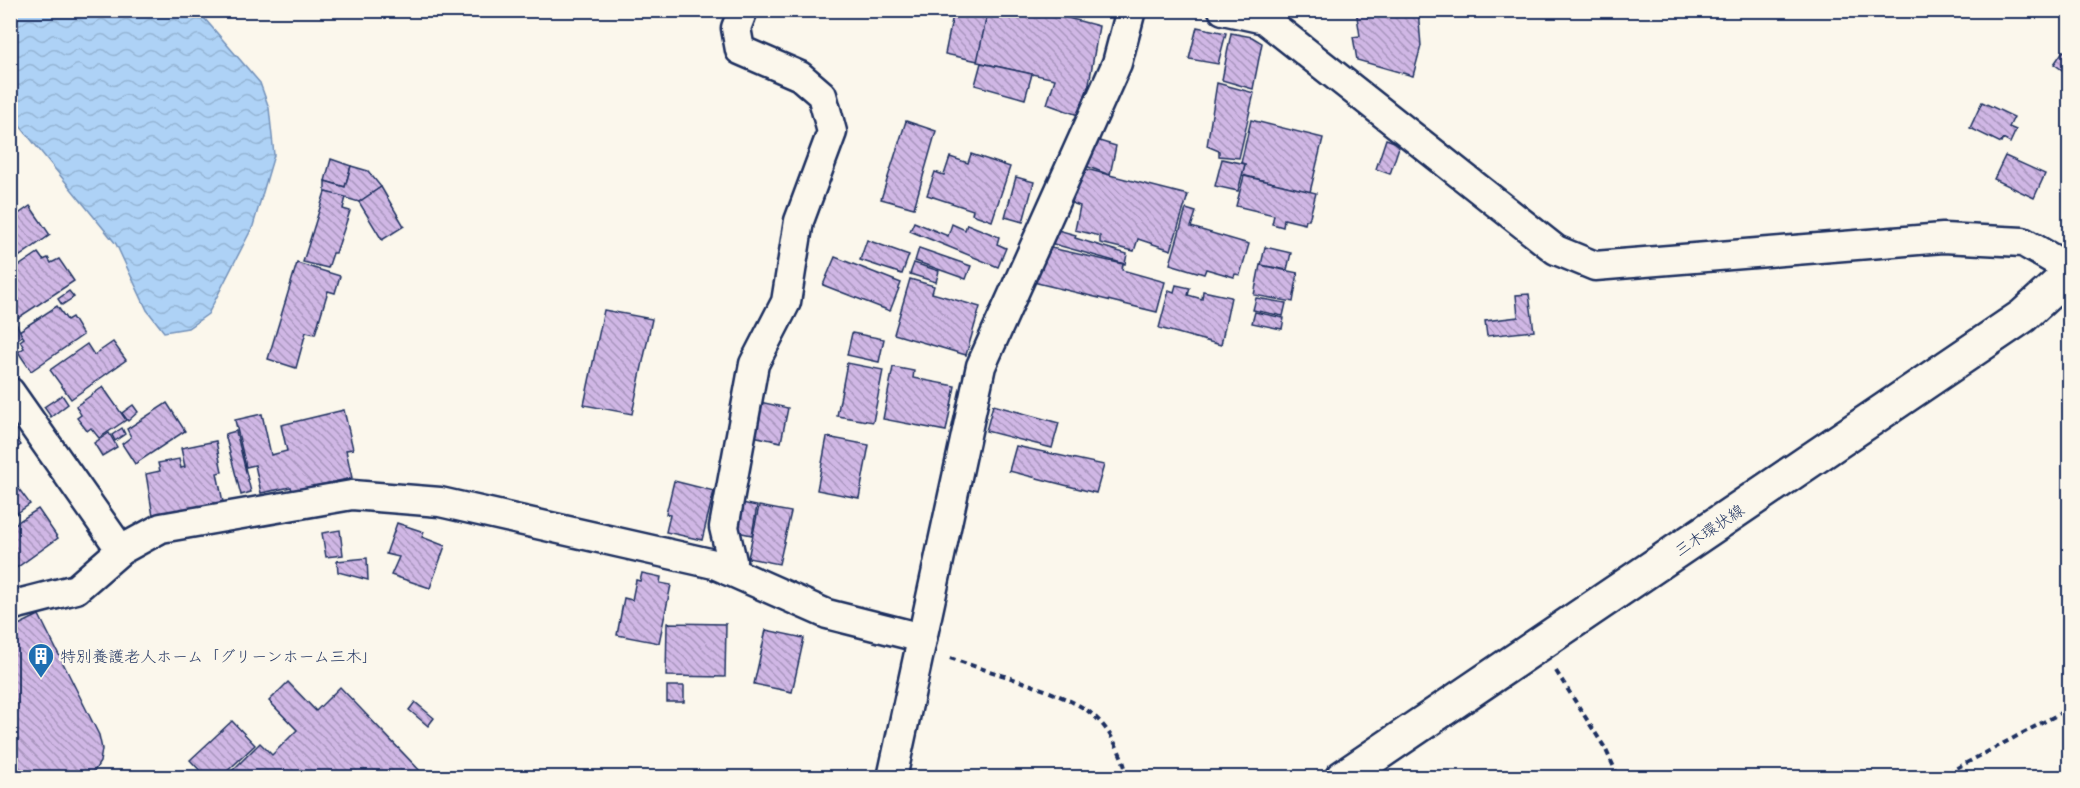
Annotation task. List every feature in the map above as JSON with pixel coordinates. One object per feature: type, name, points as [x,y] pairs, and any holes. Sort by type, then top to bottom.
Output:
[{"type":"main road","name":"三木環状線","points":[[1342,777],[1540,646],[2024,316],[2070,271]]},
{"type":"street","points":[[729,571],[732,561],[724,527],[754,364],[786,302],[800,221],[832,132],[822,94],[800,76],[740,50],[736,28],[743,10]]},
{"type":"street","points":[[892,777],[981,366],[1117,63],[1131,10]]},
{"type":"street","points":[[1223,10],[1264,19],[1556,250],[1595,266],[1943,238],[2023,242],[2070,271]]},
{"type":"street","points":[[10,392],[121,550]]},
{"type":"street","points":[[10,606],[76,589],[121,550],[161,528],[351,495],[440,502],[714,564],[827,614],[921,643]]},
{"type":"path","points":[[921,643],[1041,690],[1089,712],[1113,738],[1128,777]]},
{"type":"path","points":[[1540,646],[1605,748],[1619,777]]},
{"type":"path","points":[[1938,777],[2070,708]]},
{"type":"water","points":[[10,11],[198,11],[260,83],[269,108],[274,155],[253,226],[208,314],[188,328],[164,332],[147,310],[116,244],[11,115]]},
{"type":"building","points":[[950,10],[988,10],[978,61],[945,54],[953,15],[949,14]]},
{"type":"building","points":[[988,10],[1025,10],[1024,13],[1040,17],[1041,11],[1099,26],[1089,84],[1078,115],[1047,104],[1055,79],[977,62]]},
{"type":"building","points":[[1356,10],[1418,10],[1421,46],[1413,76],[1357,60],[1353,37],[1360,36]]},
{"type":"building","points":[[1197,27],[1226,33],[1218,64],[1189,59]]},
{"type":"building","points":[[1231,33],[1252,37],[1262,43],[1253,89],[1222,80]]},
{"type":"building","points":[[2063,51],[2070,55],[2070,66],[2065,72],[2054,64]]},
{"type":"building","points":[[981,63],[1032,74],[1025,99],[975,85]]},
{"type":"building","points":[[1217,83],[1254,93],[1239,158],[1219,156],[1219,151],[1207,146]]},
{"type":"building","points":[[1982,102],[2014,117],[2009,127],[2016,130],[2010,143],[2003,139],[2001,143],[1970,128]]},
{"type":"building","points":[[1251,120],[1323,138],[1310,192],[1242,175],[1245,164],[1241,163]]},
{"type":"building","points":[[906,121],[936,131],[914,208],[881,199]]},
{"type":"building","points":[[1386,139],[1400,144],[1390,174],[1376,169]]},
{"type":"building","points":[[1096,140],[1116,146],[1110,175],[1083,165]]},
{"type":"building","points":[[971,154],[1010,167],[992,221],[972,214],[973,210],[927,195],[935,172],[944,175],[950,157],[968,163]]},
{"type":"building","points":[[2005,156],[2045,174],[2034,198],[1994,179]]},
{"type":"building","points":[[331,159],[351,166],[345,187],[325,181]]},
{"type":"building","points":[[1222,159],[1245,164],[1238,191],[1215,186]]},
{"type":"building","points":[[351,166],[368,171],[381,187],[359,202],[325,192],[325,181],[345,187]]},
{"type":"building","points":[[1082,168],[1188,195],[1171,250],[1138,239],[1134,251],[1100,243],[1100,236],[1075,230],[1080,206],[1069,202]]},
{"type":"building","points":[[1244,176],[1316,193],[1309,220],[1306,220],[1305,224],[1284,219],[1283,227],[1272,224],[1274,215],[1236,206]]},
{"type":"building","points":[[1016,177],[1034,182],[1023,222],[1005,217]]},
{"type":"building","points":[[381,187],[404,226],[382,240],[359,202]]},
{"type":"building","points":[[325,192],[346,197],[343,209],[350,211],[336,253],[333,253],[328,268],[303,262]]},
{"type":"building","points":[[30,206],[50,235],[10,263],[10,220]]},
{"type":"building","points":[[1186,209],[1196,212],[1191,227],[1249,244],[1240,275],[1235,274],[1234,277],[1206,269],[1204,274],[1170,264]]},
{"type":"building","points":[[914,222],[948,236],[952,224],[965,230],[967,224],[999,237],[997,244],[1006,248],[998,267],[910,231]]},
{"type":"building","points":[[1054,229],[1127,254],[1125,264],[1050,243]]},
{"type":"building","points":[[867,240],[909,255],[902,274],[860,260]]},
{"type":"building","points":[[1265,247],[1291,253],[1287,270],[1261,265]]},
{"type":"building","points":[[919,248],[971,266],[966,279],[915,261]]},
{"type":"building","points":[[1051,248],[1123,264],[1122,270],[1165,282],[1157,312],[1033,282]]},
{"type":"building","points":[[38,253],[43,260],[48,258],[51,263],[59,259],[74,281],[18,318],[10,307],[10,272]]},
{"type":"building","points":[[835,257],[901,283],[890,311],[823,285]]},
{"type":"building","points":[[297,263],[340,276],[335,293],[328,291],[315,334],[306,332],[296,368],[268,359]]},
{"type":"building","points":[[914,263],[939,271],[936,282],[910,274]]},
{"type":"building","points":[[1260,265],[1298,273],[1293,302],[1254,295]]},
{"type":"building","points":[[910,279],[934,286],[932,293],[980,307],[966,355],[894,334]]},
{"type":"building","points":[[1176,285],[1190,288],[1188,295],[1202,299],[1203,291],[1231,297],[1221,345],[1159,328],[1169,290],[1174,292]]},
{"type":"building","points":[[69,291],[74,297],[62,305],[58,299]]},
{"type":"building","points":[[1529,294],[1534,331],[1487,336],[1485,321],[1518,317],[1516,295]]},
{"type":"building","points":[[1256,298],[1286,303],[1283,316],[1253,310]]},
{"type":"building","points":[[57,306],[67,320],[72,317],[83,335],[31,371],[18,352],[24,348],[20,341],[24,338],[19,331]]},
{"type":"building","points":[[604,310],[652,319],[632,414],[584,405]]},
{"type":"building","points":[[1255,312],[1284,318],[1282,329],[1252,323]]},
{"type":"building","points":[[17,325],[22,336],[10,344],[10,329]]},
{"type":"building","points":[[852,333],[884,339],[879,362],[847,355]]},
{"type":"building","points":[[113,342],[126,360],[71,399],[50,370],[87,344],[94,355]]},
{"type":"building","points":[[847,363],[883,370],[873,422],[837,416]]},
{"type":"building","points":[[893,367],[914,371],[913,378],[955,386],[946,431],[883,419]]},
{"type":"building","points":[[103,387],[126,420],[99,438],[91,428],[87,431],[77,418],[81,415],[76,406]]},
{"type":"building","points":[[62,395],[68,404],[51,417],[44,407]]},
{"type":"building","points":[[755,401],[788,408],[781,442],[748,435]]},
{"type":"building","points":[[167,403],[185,431],[135,464],[122,444],[131,437],[127,429]]},
{"type":"building","points":[[133,405],[138,412],[128,421],[122,413]]},
{"type":"building","points":[[993,405],[1059,423],[1052,448],[986,431]]},
{"type":"building","points":[[344,410],[353,449],[346,450],[352,478],[292,491],[291,487],[261,493],[255,465],[246,467],[235,420],[262,414],[271,455],[287,451],[281,425]]},
{"type":"building","points":[[122,428],[125,434],[115,441],[112,435]]},
{"type":"building","points":[[10,429],[21,445],[10,452]]},
{"type":"building","points":[[236,431],[251,492],[241,495],[225,434]]},
{"type":"building","points":[[109,433],[117,447],[102,456],[94,443]]},
{"type":"building","points":[[827,437],[869,445],[859,498],[817,490]]},
{"type":"building","points":[[216,441],[222,472],[217,473],[223,502],[153,516],[146,474],[160,471],[158,463],[179,459],[181,468],[185,467],[181,448]]},
{"type":"building","points":[[1016,446],[1104,465],[1096,493],[1009,471]]},
{"type":"building","points":[[10,477],[30,504],[10,518]]},
{"type":"building","points":[[674,481],[714,491],[702,540],[666,532],[670,515],[666,514]]},
{"type":"building","points":[[737,502],[757,506],[752,535],[732,531]]},
{"type":"building","points":[[759,506],[791,512],[779,564],[748,558]]},
{"type":"building","points":[[38,509],[58,538],[12,571],[10,527]]},
{"type":"building","points":[[397,523],[424,532],[422,537],[445,546],[430,588],[391,575],[399,557],[386,554]]},
{"type":"building","points":[[340,530],[343,555],[326,557],[322,533]]},
{"type":"building","points":[[367,558],[368,580],[338,572],[337,561]]},
{"type":"building","points":[[642,573],[661,577],[660,583],[671,585],[659,643],[617,635],[624,598],[632,600],[636,580],[640,581]]},
{"type":"building","name":"特別養護老人ホーム「グリーンホーム三木」","points":[[39,615],[99,735],[102,749],[100,762],[90,778],[10,778],[10,629]]},
{"type":"building","points":[[667,623],[726,624],[725,677],[666,676]]},
{"type":"building","points":[[766,630],[804,638],[792,692],[754,684]]},
{"type":"building","points":[[288,682],[316,711],[340,687],[425,776],[225,778],[260,743],[272,755],[297,730],[269,701]]},
{"type":"building","points":[[667,686],[684,686],[684,702],[667,702]]},
{"type":"building","points":[[415,702],[434,718],[428,726],[409,710]]},
{"type":"building","points":[[232,721],[255,745],[220,778],[207,778],[190,760]]},
{"type":"place","name":"特別養護老人ホーム「グリーンホーム三木」","points":[[41,679]]}]
